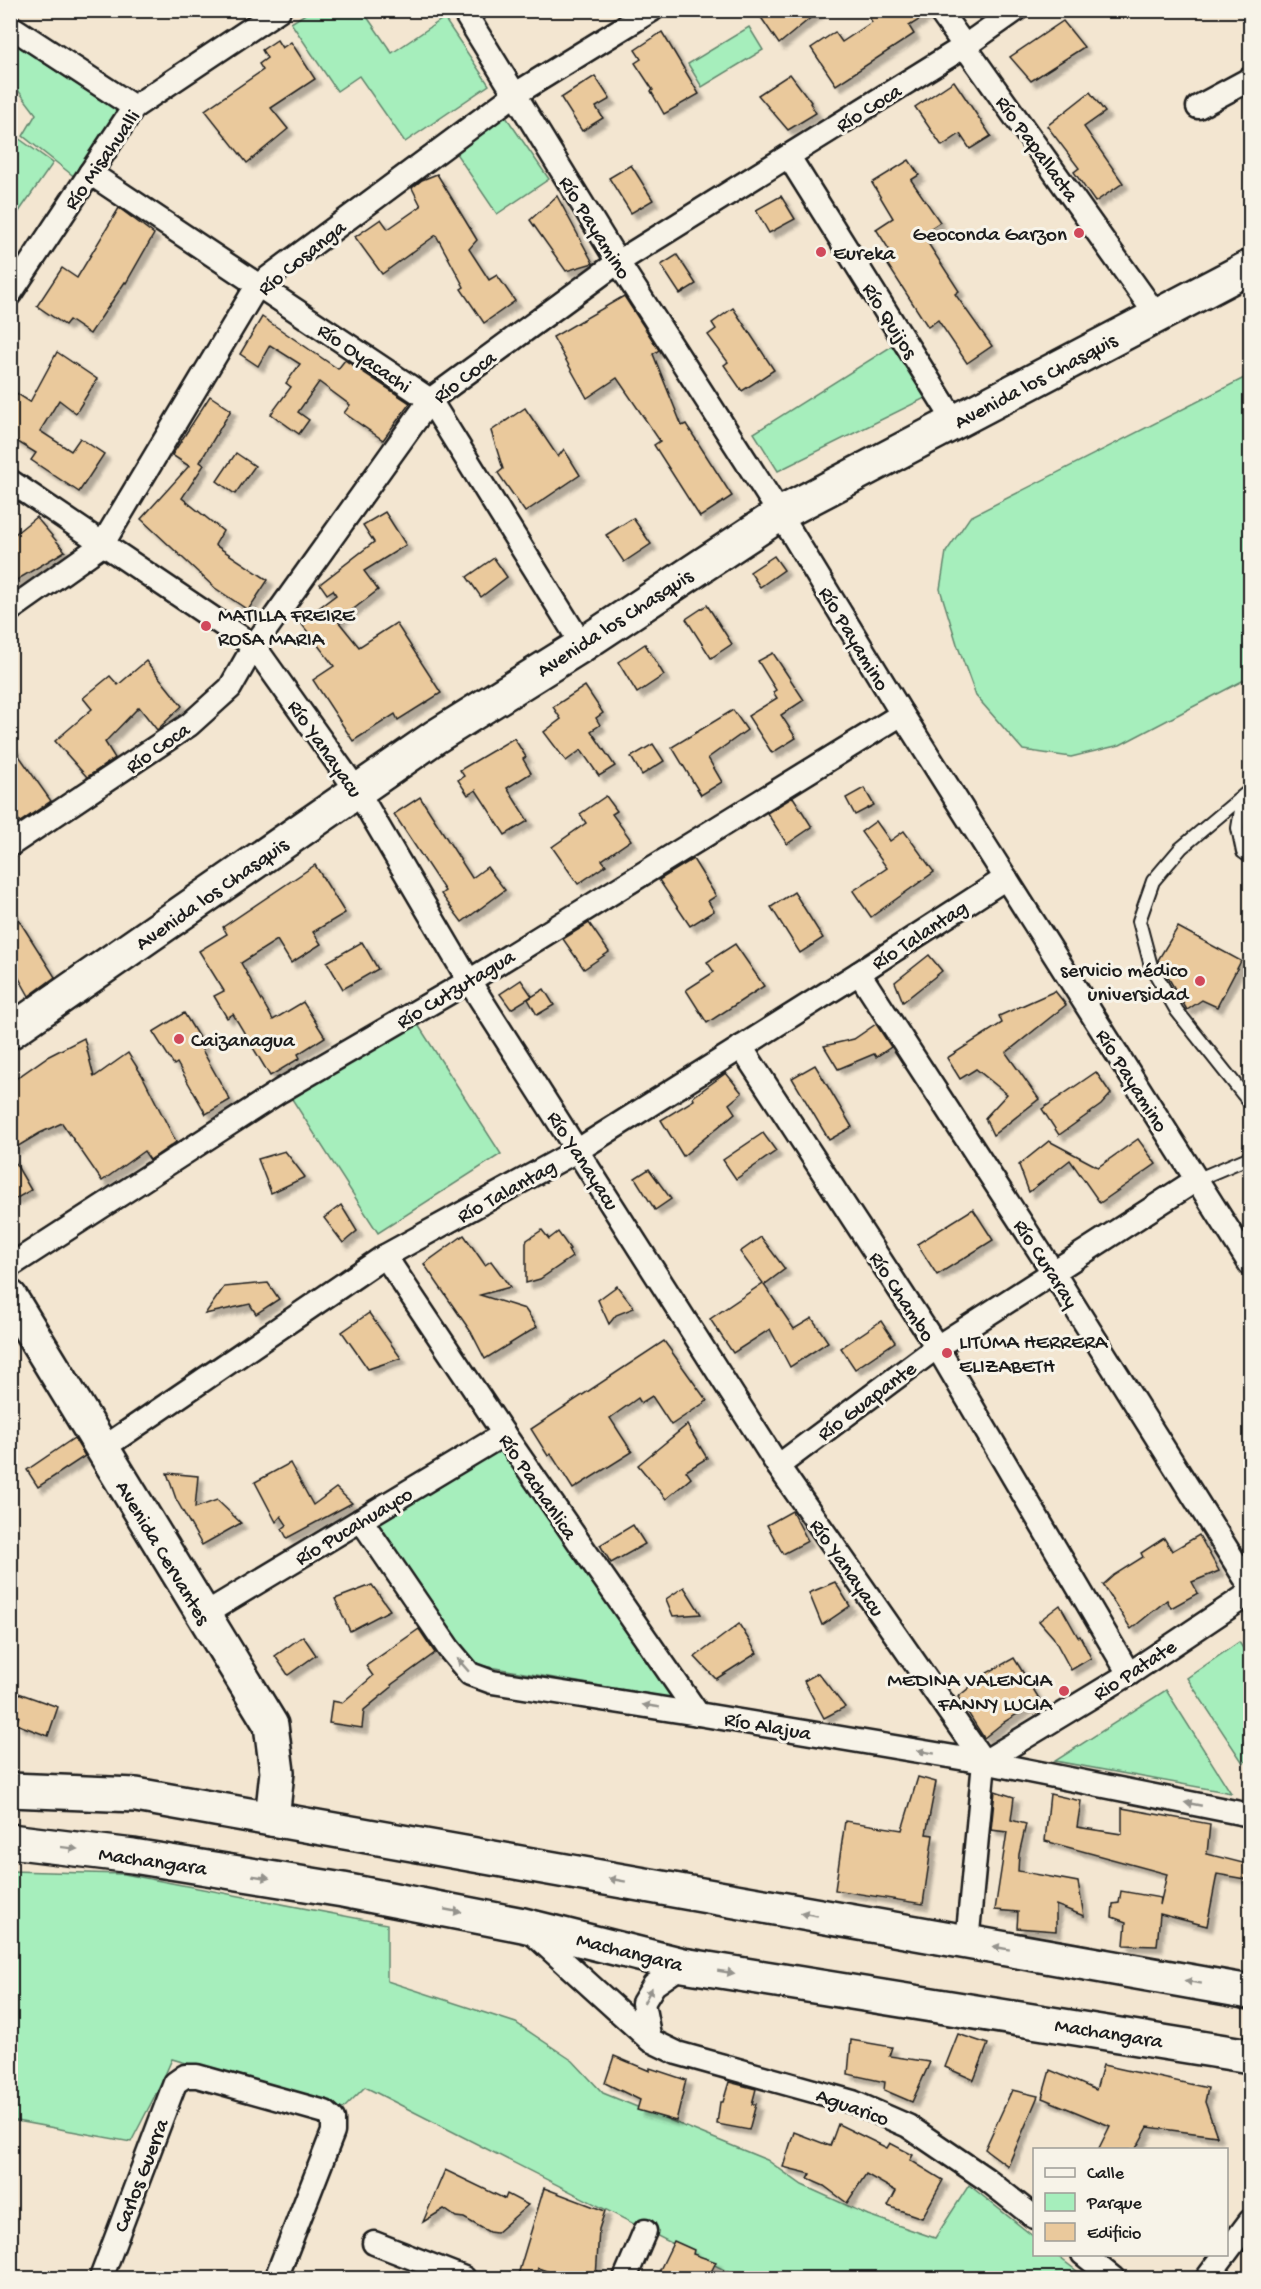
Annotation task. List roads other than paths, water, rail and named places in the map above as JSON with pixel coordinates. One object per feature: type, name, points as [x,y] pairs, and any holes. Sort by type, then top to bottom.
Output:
[{"type":"street","name":"Río Misahualli","points":[[10,294],[134,107],[279,10]]},
{"type":"street","name":"Río Payamino","points":[[463,10],[618,262],[780,514],[902,714],[1251,1264]]},
{"type":"street","name":"Río Cosanga","points":[[10,610],[102,545],[257,286],[514,95],[652,10]]},
{"type":"street","name":"Río Papallacta","points":[[939,10],[1157,316]]},
{"type":"street","name":"Río Coca","points":[[10,845],[189,725],[230,688],[254,646],[430,400],[618,262],[789,157],[964,46],[1016,10]]},
{"type":"street","points":[[10,26],[134,107]]},
{"type":"street","points":[[1198,107],[1251,80]]},
{"type":"street","name":"Río Quijos","points":[[789,157],[954,422]]},
{"type":"street","name":"Río Oyacachi","points":[[90,173],[430,400],[582,645]]},
{"type":"street","name":"Avenida los Chasquis","points":[[10,1032],[435,737],[582,645],[780,514],[1251,267]]},
{"type":"street","name":"Río Yanayacu","points":[[10,481],[254,646],[358,792],[468,981],[578,1150],[778,1467],[984,1762]]},
{"type":"street","name":"Río Cutzutagua","points":[[10,1266],[280,1091],[468,981],[902,714]]},
{"type":"street","name":"Río Talantag","points":[[102,1449],[385,1256],[578,1150],[1006,878]]},
{"type":"street","name":"Río Curaray","points":[[859,973],[1053,1272],[1251,1586]]},
{"type":"street","name":"Río Chambo","points":[[741,1047],[937,1347],[1129,1674]]},
{"type":"street","name":"Río Guapante","points":[[778,1467],[937,1347],[1196,1180]]},
{"type":"street","name":"Río Pachanlica","points":[[385,1256],[504,1434],[698,1714]]},
{"type":"street","name":"Avenida Cervantes","points":[[10,1297],[271,1725],[277,1772],[272,1819]]},
{"type":"street","name":"Río Pucahuayco","points":[[203,1616],[504,1434]]},
{"type":"street","name":"Río Alajua","points":[[361,1520],[449,1649],[471,1674],[492,1682],[984,1762],[1251,1815]]},
{"type":"street","name":"Rio Patate","points":[[984,1762],[1129,1674],[1251,1593]]},
{"type":"street","points":[[967,1943],[984,1762]]},
{"type":"street","points":[[10,1790],[136,1795],[1251,1992]]},
{"type":"street","name":"Machangara","points":[[10,1841],[133,1856],[331,1888],[523,1925],[683,1965],[1251,2056]]},
{"type":"street","name":"Aguarico","points":[[523,1925],[650,2040],[677,2053],[853,2102],[908,2126],[986,2179],[1033,2215]]},
{"type":"street","points":[[650,2040],[643,2003],[654,1985],[683,1965]]},
{"type":"street","name":"Carlos Guerra","points":[[101,2278],[175,2083],[184,2076],[197,2076],[326,2112],[333,2119],[333,2132],[276,2278]]},
{"type":"street","points":[[1228,2251],[1251,2222]]},
{"type":"street","points":[[625,2278],[645,2231]]},
{"type":"street","points":[[374,2243],[464,2278]]},
{"type":"street","points":[[1086,2256],[1113,2278]]},
{"type":"street","points":[[1207,2278],[1224,2256]]},
{"type":"lane","points":[[1247,794],[1238,828],[1244,852],[1251,857]]},
{"type":"lane","points":[[1247,794],[1181,848],[1153,880],[1139,921],[1150,966],[1177,1011],[1251,1103]]},
{"type":"lane","points":[[1196,1180],[1251,1157]]},
{"type":"place","name":"Geoconda Garzon","points":[[1079,233]]},
{"type":"place","name":"Eureka","points":[[821,252]]},
{"type":"place","name":"MATILLA FREIRE ROSA MARIA","points":[[206,626]]},
{"type":"place","name":"servicio médico universidad","points":[[1200,981]]},
{"type":"place","name":"Caizanagua","points":[[179,1039]]},
{"type":"place","name":"LITUMA HERRERA ELIZABETH","points":[[947,1353]]},
{"type":"place","name":"MEDINA VALENCIA FANNY LUCIA","points":[[1064,1691]]}]
